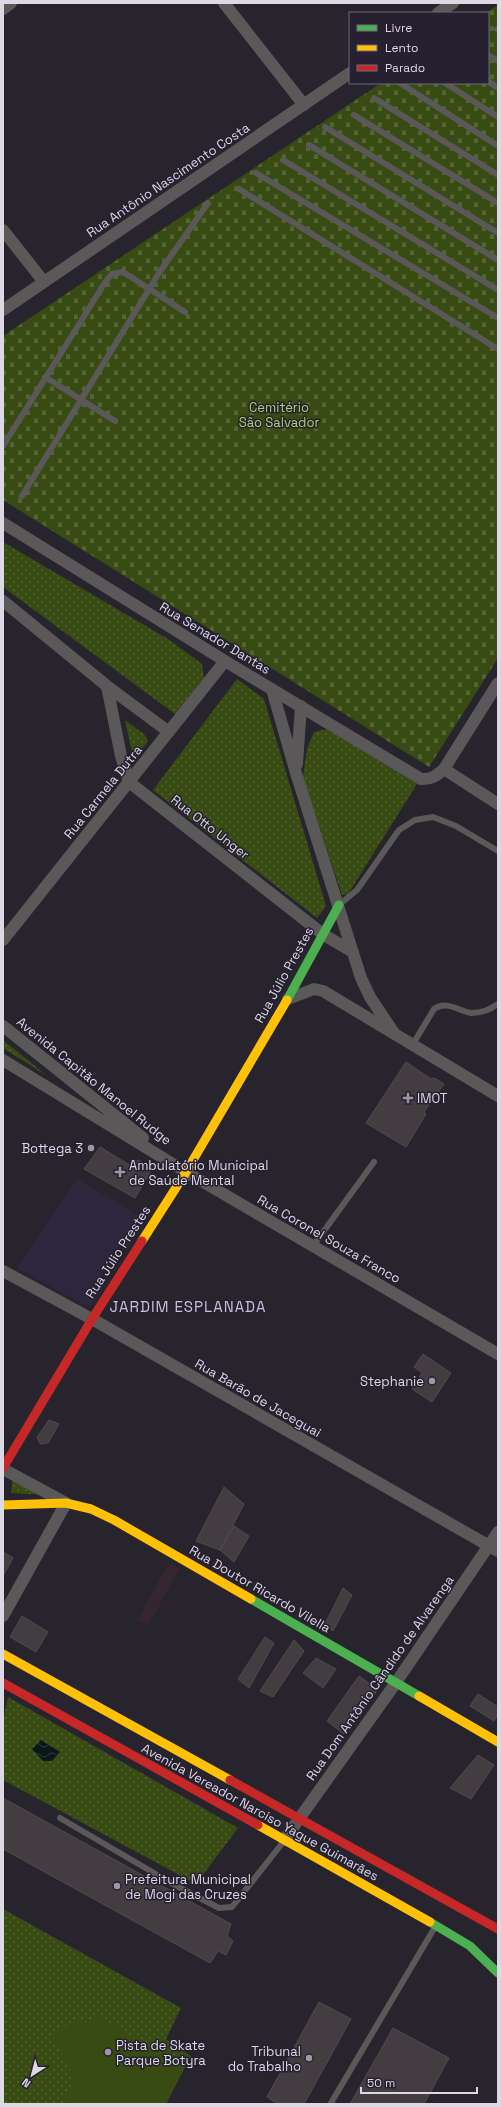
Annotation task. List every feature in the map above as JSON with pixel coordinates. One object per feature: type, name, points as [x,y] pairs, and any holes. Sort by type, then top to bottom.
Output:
[{"type":"street","points":[[3,9],[11,3]]},
{"type":"street","points":[[224,3],[304,105]]},
{"type":"street","points":[[439,12],[452,3]]},
{"type":"street","name":"Rua Antônio Nascimento Costa","points":[[3,310],[349,74]]},
{"type":"street","points":[[3,230],[44,282]]},
{"type":"street","name":"Rua Senador Dantas","points":[[3,523],[225,661],[414,775],[428,779],[435,777],[444,769]]},
{"type":"street","points":[[3,601],[107,686],[169,732]]},
{"type":"street","name":"Rua Carmela Dutra","points":[[3,940],[225,661]]},
{"type":"street","points":[[498,683],[444,769],[498,804]]},
{"type":"street","points":[[107,686],[121,756],[129,782]]},
{"type":"street","points":[[272,689],[296,773],[361,978],[370,997],[394,1033]]},
{"type":"street","points":[[296,773],[301,706]]},
{"type":"street","name":"Rua Otto Unger","points":[[129,782],[324,934],[353,952]]},
{"type":"street","name":"Rua Júlio Prestes","points":[[3,1469],[92,1319],[186,1172],[288,999],[324,934],[338,905]]},
{"type":"street","points":[[288,999],[314,989],[323,991],[498,1096]]},
{"type":"street","name":"Avenida Capitão Manoel Rudge","points":[[3,1026],[186,1172]]},
{"type":"street","name":"Rua Coronel Souza Franco","points":[[3,1060],[186,1172],[498,1354]]},
{"type":"street","name":"Rua Barão de Jaceguai","points":[[3,1271],[92,1319],[493,1549]]},
{"type":"street","name":"Rua Doutor Ricardo Vilella","points":[[3,1469],[66,1503],[91,1510],[114,1520],[395,1684],[498,1742]]},
{"type":"street","points":[[3,1506],[66,1503]]},
{"type":"street","points":[[3,1616],[66,1503]]},
{"type":"street","name":"Rua Dom Antônio Cândido de Alvarenga","points":[[284,1840],[493,1549],[498,1532]]},
{"type":"street","name":"Avenida Vereador Narciso Yague Guimarães","points":[[3,1654],[498,1929]]},
{"type":"street","name":"Avenida Vereador Narciso Yague Guimarães","points":[[3,1683],[436,1925],[474,1949],[492,1965],[498,1973]]},
{"type":"lane","points":[[489,56],[498,61]]},
{"type":"lane","points":[[489,82],[498,88]]},
{"type":"lane","points":[[402,84],[498,146]]},
{"type":"lane","points":[[447,84],[498,117]]},
{"type":"lane","points":[[374,98],[498,175]]},
{"type":"lane","points":[[354,115],[498,203]]},
{"type":"lane","points":[[325,127],[498,233]]},
{"type":"lane","points":[[309,145],[498,260]]},
{"type":"lane","points":[[283,160],[498,290]]},
{"type":"lane","points":[[256,173],[498,318]]},
{"type":"lane","points":[[239,189],[498,349]]},
{"type":"lane","points":[[22,496],[149,288],[208,203]]},
{"type":"lane","points":[[3,446],[106,280],[112,274],[123,272],[185,312]]},
{"type":"lane","points":[[45,377],[116,421]]},
{"type":"lane","points":[[338,905],[357,890],[399,830],[415,820],[433,817],[456,826],[498,851]]},
{"type":"lane","points":[[413,1044],[434,1009],[438,1006],[445,1005],[470,1012],[481,1012],[498,1004]]},
{"type":"lane","points":[[313,1246],[374,1162]]},
{"type":"lane","points":[[60,1818],[171,1883],[219,1908],[232,1907],[284,1840]]},
{"type":"lane","points":[[331,2103],[436,1925]]},
{"type":"shaded area","points":[[77,1179],[146,1219],[129,1246],[118,1247],[97,1283],[104,1286],[91,1307],[82,1304],[17,1268]]},
{"type":"shaded area","points":[[168,1563],[180,1568],[149,1624],[137,1621]]},
{"type":"green space","name":"Cemitério São Salvador","points":[[498,5],[498,658],[429,767],[3,500],[3,336],[380,84],[489,84],[489,12],[487,12]]},
{"type":"green space","points":[[3,542],[168,639],[202,664],[204,678],[175,714],[3,587]]},
{"type":"green space","points":[[237,679],[264,699],[326,906],[317,918],[153,790]]},
{"type":"green space","points":[[125,720],[144,734],[148,741],[134,761]]},
{"type":"green space","points":[[327,729],[417,784],[348,894],[342,895],[303,777],[307,749],[314,732]]},
{"type":"green space","points":[[3,1040],[46,1075],[3,1048]]},
{"type":"green space","points":[[13,1476],[49,1495],[11,1493]]},
{"type":"green space","points":[[8,1697],[238,1828],[196,1884],[3,1780],[3,1721]]},
{"type":"green space","points":[[3,1909],[181,2008],[166,2039],[191,2056],[166,2104],[3,2104]]},
{"type":"green space","name":"Pista de Skate Parque Botyra","points":[[97,2015],[183,2069],[166,2104],[63,2104],[74,2078],[52,2035],[78,2019],[89,2023]]},
{"type":"water","points":[[41,1740],[60,1752],[52,1761],[43,1761],[32,1749]]},
{"type":"building","name":"IMOT","points":[[406,1062],[431,1079],[434,1078],[444,1084],[424,1112],[426,1114],[406,1147],[366,1123]]},
{"type":"building","name":"Ambulatório Municipal de Saúde Mental","points":[[100,1147],[133,1167],[138,1160],[152,1169],[135,1198],[84,1169]]},
{"type":"building","name":"Stephanie","points":[[423,1354],[451,1373],[432,1402],[412,1389],[422,1373],[414,1367]]},
{"type":"building","points":[[49,1420],[59,1424],[48,1443],[40,1444],[37,1437]]},
{"type":"building","points":[[224,1487],[244,1504],[220,1550],[196,1541]]},
{"type":"building","points":[[234,1526],[249,1536],[234,1562],[220,1550]]},
{"type":"building","points":[[3,1552],[13,1558],[3,1576]]},
{"type":"building","points":[[343,1588],[352,1595],[333,1631],[325,1624]]},
{"type":"building","points":[[22,1616],[48,1632],[36,1652],[10,1637]]},
{"type":"building","points":[[265,1637],[274,1643],[249,1688],[238,1679]]},
{"type":"building","points":[[294,1640],[304,1651],[273,1697],[260,1691]]},
{"type":"building","points":[[316,1658],[336,1669],[323,1688],[303,1673]]},
{"type":"building","points":[[359,1676],[373,1686],[376,1692],[344,1734],[327,1721]]},
{"type":"building","points":[[478,1694],[498,1707],[498,1714],[494,1721],[470,1706]]},
{"type":"building","points":[[478,1755],[494,1765],[471,1799],[450,1788]]},
{"type":"building","name":"Prefeitura Municipal de Mogi das Cruzes","points":[[3,1798],[231,1924],[227,1936],[233,1941],[226,1955],[218,1951],[210,1963],[3,1849]]},
{"type":"building","name":"Tribunal do Trabalho","points":[[319,2002],[351,2019],[304,2104],[278,2104],[267,2097]]},
{"type":"building","points":[[393,2028],[449,2058],[424,2104],[350,2104]]},
{"type":"traffic: fast","points":[[287,1000],[339,905]]},
{"type":"traffic: fast","points":[[251,1599],[419,1696]]},
{"type":"traffic: fast","points":[[430,1922],[470,1946],[498,1973]]},
{"type":"traffic: slow","points":[[142,1241],[186,1172],[287,1000]]},
{"type":"traffic: slow","points":[[3,1505],[66,1503],[91,1509],[114,1520],[251,1599]]},
{"type":"traffic: slow","points":[[3,1654],[230,1780]]},
{"type":"traffic: slow","points":[[419,1696],[498,1742]]},
{"type":"traffic: slow","points":[[258,1825],[430,1922]]},
{"type":"traffic: jam","points":[[3,1468],[92,1319],[142,1241]]},
{"type":"traffic: jam","points":[[3,1683],[258,1825]]},
{"type":"traffic: jam","points":[[230,1780],[498,1929]]},
{"type":"place","name":"IMOT","points":[[408,1098]]},
{"type":"place","name":"Bottega 3","points":[[91,1148]]},
{"type":"place","name":"Ambulatório Municipal de Saúde Mental","points":[[120,1172]]},
{"type":"place","name":"Stephanie","points":[[432,1381]]},
{"type":"place","name":"Prefeitura Municipal de Mogi das Cruzes","points":[[117,1886]]},
{"type":"place","name":"Pista de Skate Parque Botyra","points":[[108,2052]]},
{"type":"place","name":"Tribunal do Trabalho","points":[[309,2058]]},
{"type":"district","name":"JARDIM ESPLANADA","points":[[188,1306]]}]
